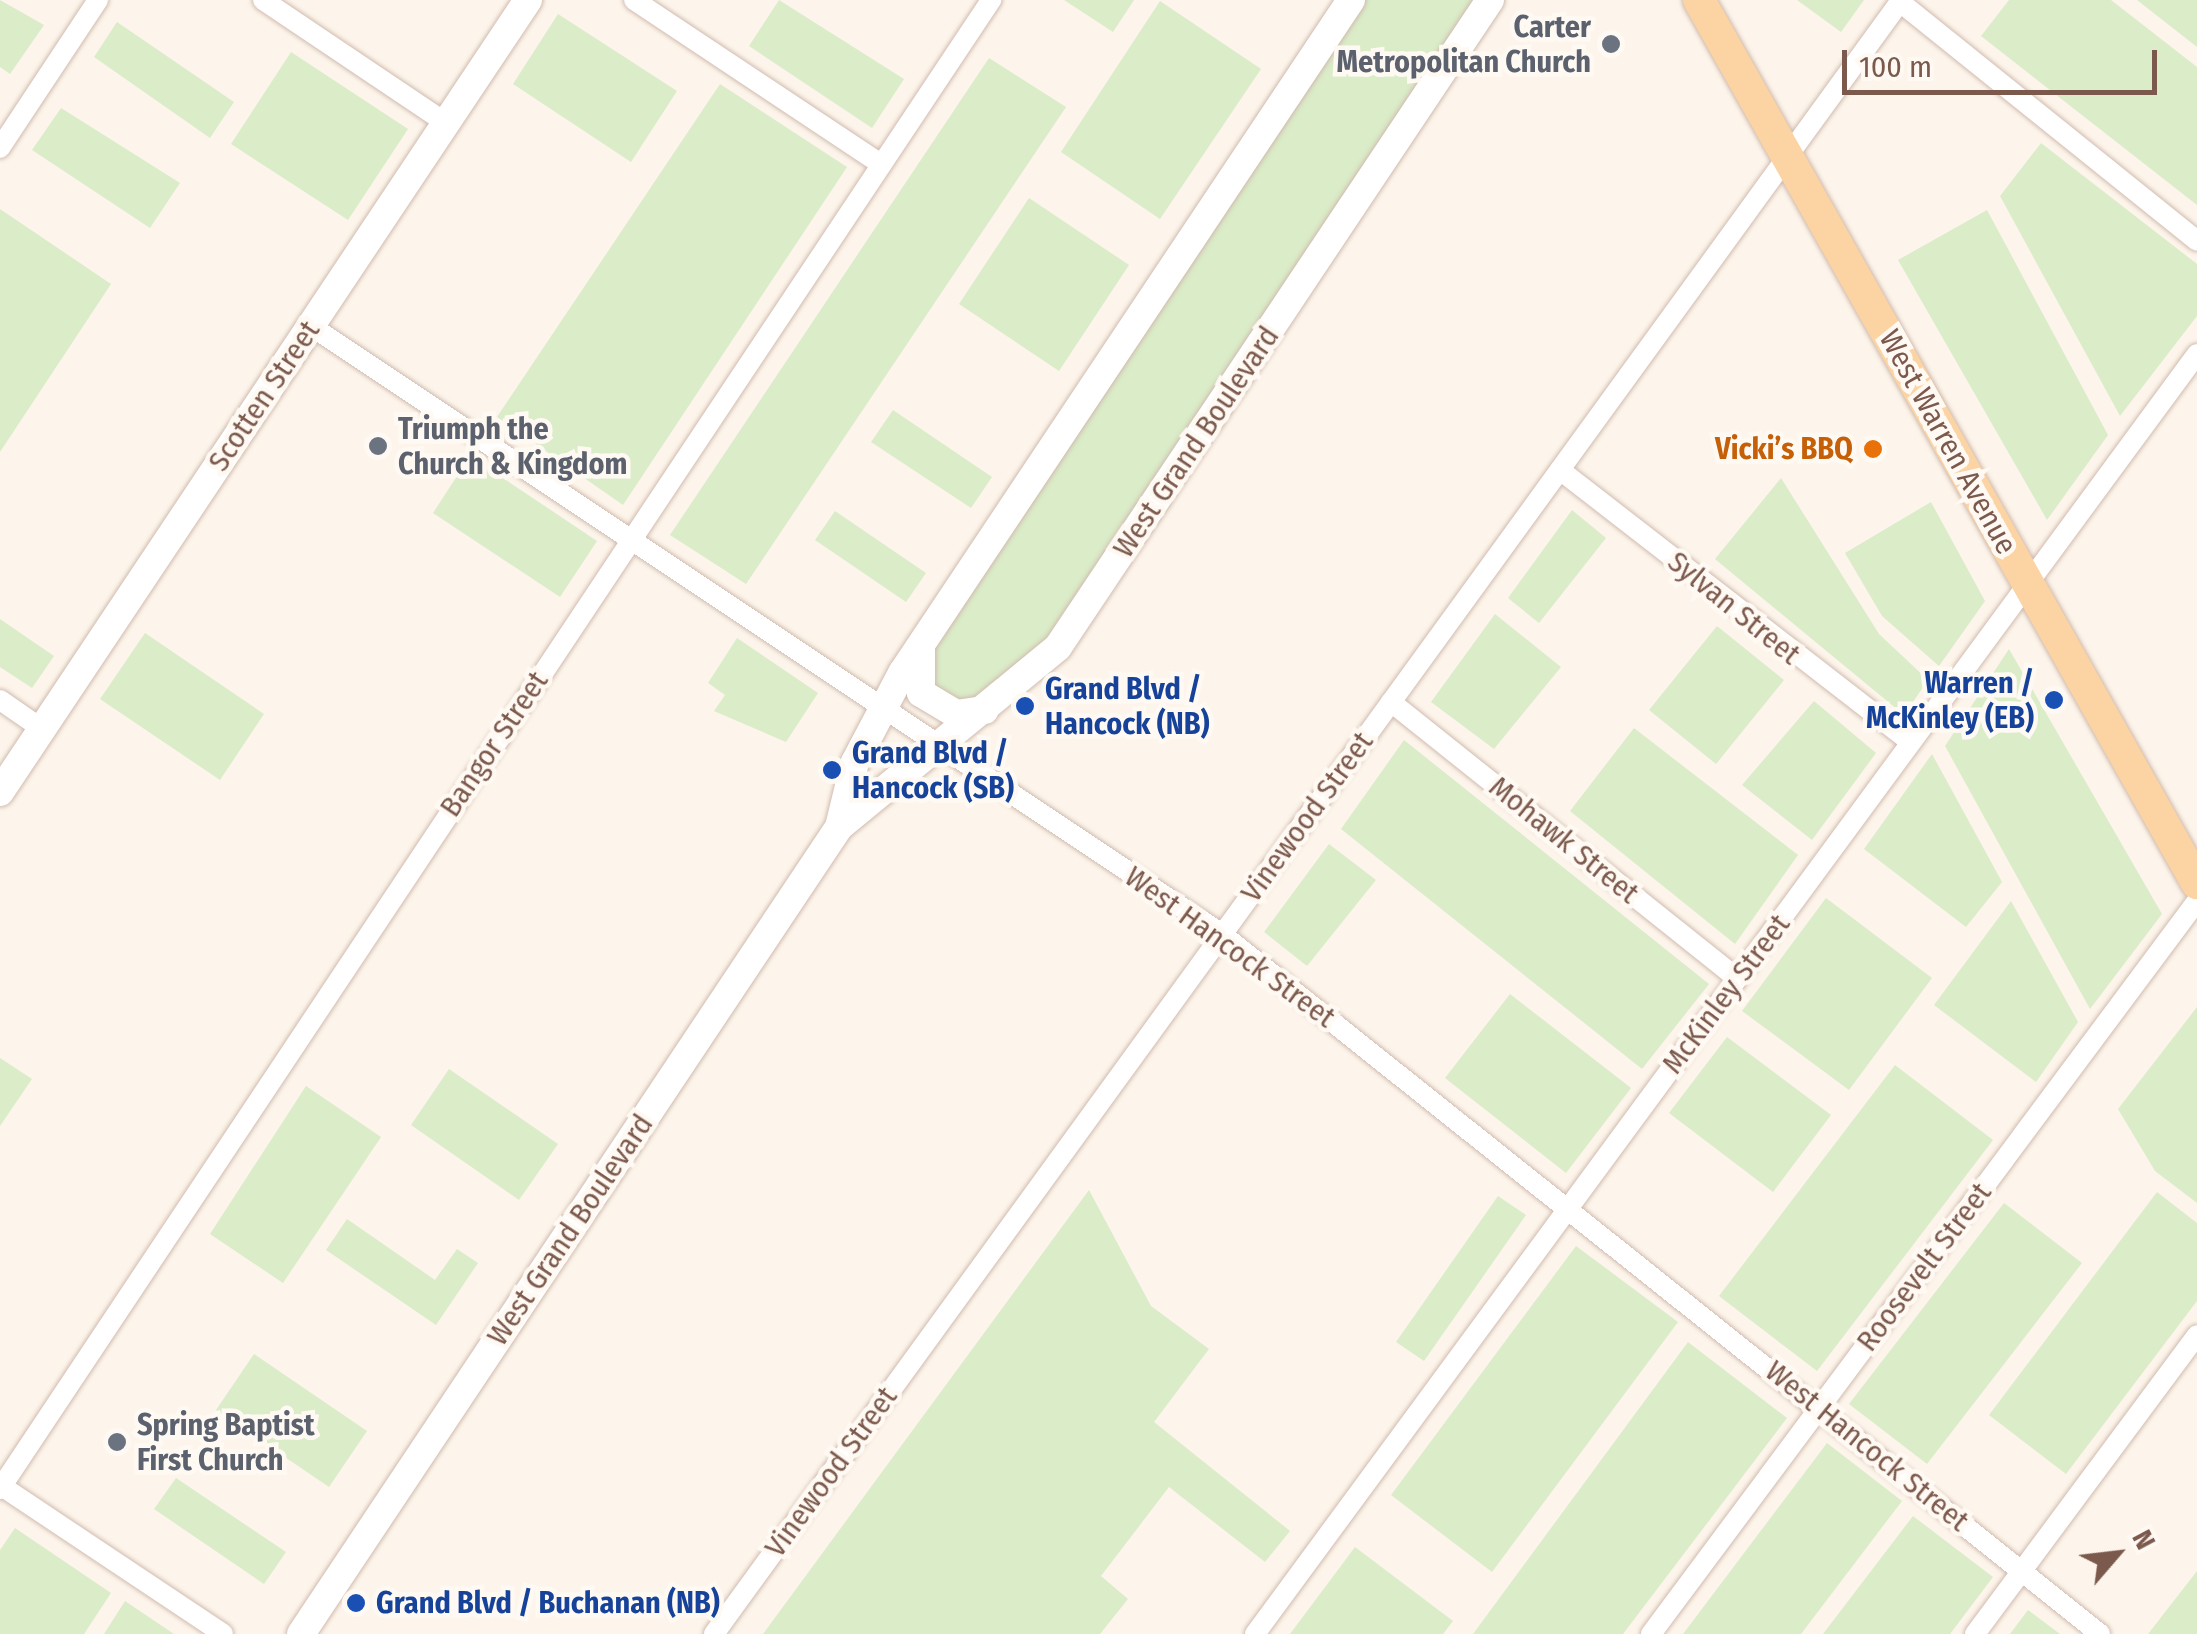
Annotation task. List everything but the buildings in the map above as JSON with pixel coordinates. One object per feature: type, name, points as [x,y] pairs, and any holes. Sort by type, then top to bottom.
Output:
[{"type":"main road","name":"Scotten Street","points":[[0,792],[528,0]]},
{"type":"main road","name":"West Grand Boulevard","points":[[839,827],[855,762],[925,637],[1351,0]]},
{"type":"main road","name":"West Grand Boulevard","points":[[300,1634],[839,827],[985,710],[1072,628],[1490,0]]},
{"type":"main road","name":"West Warren Avenue","points":[[1699,0],[2197,883]]},
{"type":"main road","points":[[925,637],[915,678],[922,694],[956,714],[985,710]]},
{"type":"street","points":[[0,148],[98,0]]},
{"type":"street","points":[[262,0],[446,123]]},
{"type":"street","points":[[634,0],[881,164]]},
{"type":"street","name":"Bangor Street","points":[[1,1487],[990,0]]},
{"type":"street","points":[[1900,1],[2197,240]]},
{"type":"street","name":"Vinewood Street","points":[[714,1634],[1900,1]]},
{"type":"street","name":"West Hancock Street","points":[[311,326],[1222,934],[1820,1406],[2100,1634]]},
{"type":"street","name":"McKinley Street","points":[[1255,1634],[2197,354]]},
{"type":"street","name":"Sylvan Street","points":[[1560,470],[1910,742]]},
{"type":"street","points":[[0,700],[42,729]]},
{"type":"street","name":"Mohawk Street","points":[[1391,702],[1737,978]]},
{"type":"street","name":"Roosevelt Street","points":[[1650,1634],[2197,901]]},
{"type":"street","points":[[1975,1634],[2197,1335]]},
{"type":"street","points":[[1,1487],[222,1634]]},
{"type":"green space","points":[[0,0],[44,25],[10,74],[0,67]]},
{"type":"green space","points":[[779,0],[904,79],[872,128],[749,46]]},
{"type":"green space","points":[[1064,0],[1134,0],[1113,32]]},
{"type":"green space","points":[[1363,0],[1475,0],[1077,600],[1023,667],[967,705],[930,686],[923,662]]},
{"type":"green space","points":[[1797,0],[1864,0],[1841,32]]},
{"type":"green space","points":[[2009,0],[2111,0],[2197,67],[2197,205],[1981,36]]},
{"type":"green space","points":[[2137,0],[2197,0],[2197,47]]},
{"type":"green space","points":[[1160,1],[1261,69],[1160,219],[1061,152]]},
{"type":"green space","points":[[558,14],[677,91],[631,162],[513,84]]},
{"type":"green space","points":[[117,22],[234,102],[210,138],[94,57]]},
{"type":"green space","points":[[291,52],[408,129],[348,220],[231,144]]},
{"type":"green space","points":[[989,58],[1066,107],[746,584],[670,535]]},
{"type":"green space","points":[[720,84],[847,167],[623,505],[497,417]]},
{"type":"green space","points":[[61,108],[180,183],[150,228],[32,150]]},
{"type":"green space","points":[[2041,143],[2197,264],[2197,316],[2120,416],[2000,196]]},
{"type":"green space","points":[[1029,198],[1129,265],[1059,371],[959,304]]},
{"type":"green space","points":[[0,209],[111,284],[0,452]]},
{"type":"green space","points":[[1987,210],[2108,435],[2047,520],[1898,260]]},
{"type":"green space","points":[[893,410],[992,477],[971,508],[871,442]]},
{"type":"green space","points":[[470,456],[597,541],[560,597],[433,513]]},
{"type":"green space","points":[[1781,478],[1879,634],[1928,680],[1904,715],[1715,559]]},
{"type":"green space","points":[[1931,502],[1985,601],[1939,666],[1882,616],[1845,553]]},
{"type":"green space","points":[[1572,510],[1606,538],[1539,623],[1508,598]]},
{"type":"green space","points":[[835,511],[926,573],[906,602],[815,540]]},
{"type":"green space","points":[[1495,614],[1561,667],[1494,749],[1431,702]]},
{"type":"green space","points":[[0,619],[54,656],[32,688],[0,667]]},
{"type":"green space","points":[[1717,626],[1784,680],[1716,764],[1649,710]]},
{"type":"green space","points":[[145,633],[264,714],[220,780],[100,699]]},
{"type":"green space","points":[[737,638],[818,693],[786,742],[714,711],[725,695],[708,683]]},
{"type":"green space","points":[[2009,649],[2162,914],[2090,1009],[1945,746]]},
{"type":"green space","points":[[1814,701],[1876,753],[1812,840],[1742,785]]},
{"type":"green space","points":[[1634,728],[1798,855],[1735,944],[1570,811]]},
{"type":"green space","points":[[1404,740],[1709,984],[1642,1069],[1341,829]]},
{"type":"green space","points":[[1932,754],[2002,882],[1966,927],[1864,849]]},
{"type":"green space","points":[[1329,844],[1376,880],[1307,966],[1264,932]]},
{"type":"green space","points":[[1826,898],[1932,978],[1849,1090],[1742,1011]]},
{"type":"green space","points":[[2011,901],[2078,1022],[2036,1082],[1934,1005]]},
{"type":"green space","points":[[1510,994],[1631,1088],[1566,1173],[1445,1078]]},
{"type":"green space","points":[[2197,1007],[2197,1203],[2155,1171],[2118,1109]]},
{"type":"green space","points":[[1727,1037],[1831,1115],[1773,1192],[1669,1113]]},
{"type":"green space","points":[[0,1058],[32,1079],[0,1126]]},
{"type":"green space","points":[[1895,1065],[1993,1140],[1817,1371],[1719,1296]]},
{"type":"green space","points":[[449,1069],[558,1144],[519,1200],[411,1125]]},
{"type":"green space","points":[[306,1086],[381,1137],[283,1283],[210,1234]]},
{"type":"green space","points":[[1089,1190],[1151,1306],[1209,1349],[1154,1422],[1290,1531],[1265,1562],[1169,1487],[1101,1576],[1128,1599],[1100,1634],[763,1634]]},
{"type":"green space","points":[[2157,1192],[2197,1223],[2197,1301],[2066,1474],[1989,1415]]},
{"type":"green space","points":[[1498,1196],[1526,1215],[1424,1361],[1396,1342]]},
{"type":"green space","points":[[2004,1203],[2082,1263],[1927,1464],[1849,1404]]},
{"type":"green space","points":[[347,1219],[435,1280],[457,1249],[478,1263],[436,1325],[326,1250]]},
{"type":"green space","points":[[1576,1246],[1678,1322],[1492,1572],[1391,1495]]},
{"type":"green space","points":[[1688,1342],[1787,1418],[1623,1634],[1473,1634]]},
{"type":"green space","points":[[254,1354],[367,1431],[329,1487],[216,1410]]},
{"type":"green space","points":[[1827,1443],[1902,1501],[1801,1634],[1683,1634]]},
{"type":"green space","points":[[176,1478],[286,1552],[264,1584],[154,1509]]},
{"type":"green space","points":[[1913,1516],[1993,1577],[1950,1634],[1823,1634]]},
{"type":"green space","points":[[15,1528],[111,1593],[84,1634],[0,1634],[0,1550]]},
{"type":"green space","points":[[1355,1547],[1453,1621],[1443,1634],[1290,1634]]},
{"type":"green space","points":[[2197,1571],[2197,1634],[2148,1634]]},
{"type":"green space","points":[[125,1601],[174,1634],[104,1634]]},
{"type":"green space","points":[[2028,1610],[2060,1634],[2010,1634]]},
{"type":"place","name":"Carter Metropolitan Church","points":[[1611,44]]},
{"type":"place","name":"Triumph the Church & Kingdom","points":[[378,446]]},
{"type":"place","name":"Vicki’s BBQ","points":[[1873,449]]},
{"type":"place","name":"Warren / McKinley (EB)","points":[[2054,700]]},
{"type":"place","name":"Grand Blvd / Hancock (NB)","points":[[1025,706]]},
{"type":"place","name":"Grand Blvd / Hancock (SB)","points":[[832,770]]},
{"type":"place","name":"Spring Baptist First Church","points":[[117,1442]]},
{"type":"place","name":"Grand Blvd / Buchanan (NB)","points":[[356,1603]]}]
